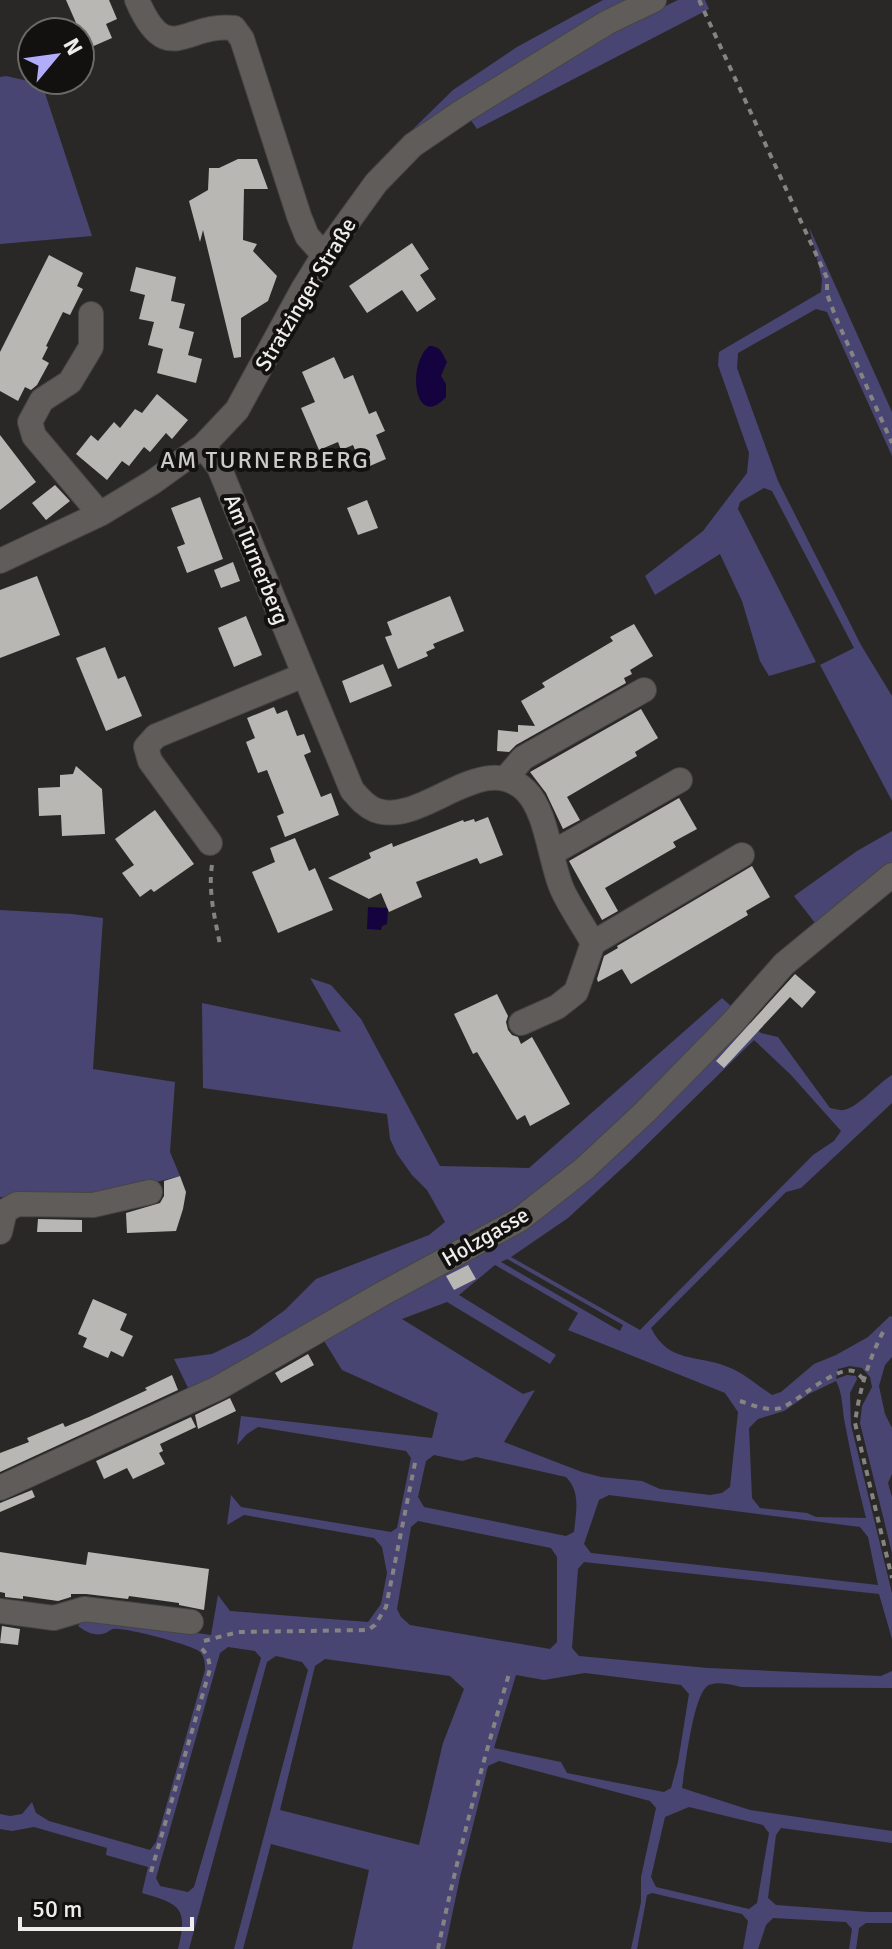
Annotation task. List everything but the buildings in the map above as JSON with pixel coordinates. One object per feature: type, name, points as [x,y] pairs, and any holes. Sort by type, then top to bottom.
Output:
[{"type":"street","points":[[137,0],[145,18],[158,35],[176,39],[223,27],[234,28],[242,39],[299,216],[307,236],[324,255]]},
{"type":"street","name":"Stratzinger Straße","points":[[0,561],[100,514],[153,482],[203,446],[237,410],[324,255],[376,183],[413,145],[608,22],[654,0]]},
{"type":"street","points":[[91,314],[91,347],[70,382],[42,400],[30,422],[34,436],[100,514]]},
{"type":"street","name":"Am Turnerberg","points":[[203,446],[219,467],[352,790],[364,804],[377,811],[410,809],[484,777],[506,778]]},
{"type":"street","points":[[210,843],[150,761],[146,747],[156,736],[304,675]]},
{"type":"street","points":[[593,943],[562,888],[539,812],[526,791],[506,778],[523,758],[644,690]]},
{"type":"street","points":[[552,853],[680,780]]},
{"type":"street","points":[[521,1023],[557,1007],[576,992],[593,943],[742,855]]},
{"type":"street","name":"Holzgasse","points":[[0,1488],[218,1388],[519,1220],[584,1169],[645,1112],[734,1021],[784,964],[892,875]]},
{"type":"street","points":[[3,1221],[17,1204],[93,1205],[150,1192]]},
{"type":"street","points":[[0,1611],[54,1618],[84,1609],[191,1622]]},
{"type":"path","points":[[699,0],[827,278],[827,294],[836,318],[892,443]]},
{"type":"path","points":[[210,843],[214,854],[210,880],[212,905],[220,945]]},
{"type":"path","points":[[883,1332],[870,1358],[857,1402],[855,1423],[892,1578]]},
{"type":"path","points":[[740,1401],[767,1409],[783,1408],[808,1390],[846,1370],[857,1372],[865,1381]]},
{"type":"path","points":[[151,1872],[210,1669],[209,1658],[194,1643],[238,1632],[368,1630],[375,1625],[386,1607],[416,1458]]},
{"type":"path","points":[[438,1949],[480,1770],[509,1674]]},
{"type":"shaded area","points":[[603,0],[629,0],[407,135],[453,90],[517,47]]},
{"type":"shaded area","points":[[678,0],[705,0],[709,9],[477,129],[470,119],[613,31]]},
{"type":"shaded area","points":[[0,77],[16,78],[16,96],[46,96],[92,236],[0,244]]},
{"type":"shaded area","points":[[809,227],[892,412],[892,456],[827,312],[816,309],[738,353],[737,368],[778,481],[861,645],[892,696],[892,801],[820,665],[854,648],[772,491],[764,488],[740,502],[738,509],[816,662],[769,676],[760,661],[742,601],[720,554],[655,595],[645,576],[703,531],[747,473],[749,453],[718,365],[719,352],[821,292],[822,279]]},
{"type":"shaded area","points":[[429,346],[439,349],[447,362],[441,376],[446,384],[446,397],[435,405],[427,406],[417,392],[416,380],[422,355]]},
{"type":"shaded area","points":[[892,831],[892,868],[819,928],[794,896],[857,851]]},
{"type":"shaded area","points":[[368,907],[388,908],[387,924],[381,930],[367,929]]},
{"type":"shaded area","points":[[0,910],[103,918],[93,1069],[175,1082],[170,1152],[180,1176],[93,1198],[0,1197]]},
{"type":"shaded area","points":[[310,978],[331,985],[361,1019],[440,1166],[529,1168],[722,998],[761,1033],[778,1037],[830,1108],[849,1109],[892,1075],[892,1103],[801,1188],[786,1192],[651,1328],[658,1339],[675,1353],[734,1370],[772,1395],[781,1392],[814,1364],[868,1337],[892,1317],[892,1357],[885,1365],[879,1386],[885,1414],[892,1428],[892,1474],[888,1483],[892,1497],[892,1553],[860,1423],[862,1406],[872,1387],[870,1377],[862,1368],[850,1366],[838,1369],[836,1379],[847,1375],[856,1376],[857,1379],[850,1393],[851,1425],[892,1593],[892,1639],[879,1594],[584,1562],[578,1569],[572,1648],[579,1656],[708,1668],[881,1676],[892,1671],[892,1688],[709,1685],[703,1691],[694,1716],[682,1788],[750,1810],[892,1831],[892,1843],[781,1828],[776,1835],[768,1898],[776,1905],[892,1912],[892,1923],[866,1923],[859,1928],[856,1949],[849,1949],[852,1929],[846,1922],[773,1918],[766,1925],[758,1949],[743,1949],[748,1921],[742,1914],[652,1893],[647,1895],[637,1949],[631,1949],[641,1902],[641,1877],[656,1808],[650,1801],[499,1761],[488,1766],[445,1949],[352,1949],[369,1870],[271,1844],[243,1949],[234,1949],[308,1670],[302,1662],[276,1656],[267,1662],[189,1949],[178,1949],[182,1924],[178,1910],[165,1901],[142,1893],[148,1867],[106,1855],[107,1848],[34,1827],[12,1831],[0,1829],[0,1814],[22,1814],[32,1802],[36,1813],[49,1821],[150,1850],[156,1842],[205,1670],[204,1658],[195,1649],[144,1634],[120,1629],[103,1634],[89,1633],[78,1626],[86,1617],[211,1635],[218,1595],[230,1611],[368,1622],[381,1604],[387,1573],[382,1547],[374,1538],[244,1515],[227,1525],[231,1495],[241,1507],[391,1532],[397,1528],[411,1458],[406,1451],[258,1427],[237,1445],[241,1416],[432,1438],[438,1413],[342,1370],[313,1323],[191,1394],[174,1359],[212,1354],[249,1336],[285,1310],[316,1279],[429,1235],[445,1222],[427,1190],[397,1154],[390,1139],[387,1114],[203,1088],[202,1003],[341,1032]],"holes":[[[754,1040],[791,1075],[841,1131],[834,1141],[813,1155],[640,1330],[511,1257],[568,1218]],[[507,1259],[623,1325],[620,1331],[501,1262]],[[495,1265],[578,1313],[568,1330],[725,1393],[738,1412],[730,1487],[722,1493],[710,1495],[660,1489],[642,1481],[582,1472],[504,1442],[535,1390],[523,1394],[402,1319],[447,1302],[550,1364],[556,1355],[459,1295]],[[836,1381],[866,1518],[816,1517],[807,1513],[760,1508],[752,1498],[749,1428],[758,1419],[784,1411]],[[434,1455],[462,1461],[476,1457],[566,1477],[576,1496],[574,1532],[566,1536],[424,1507],[418,1497],[426,1461]],[[609,1495],[860,1527],[868,1537],[878,1585],[591,1553],[584,1544],[599,1500]],[[418,1521],[551,1548],[557,1557],[557,1642],[550,1649],[410,1625],[397,1609],[411,1527]],[[228,1647],[255,1651],[261,1658],[194,1887],[188,1892],[160,1886],[156,1878],[220,1653]],[[325,1659],[450,1676],[464,1689],[443,1743],[419,1845],[280,1810],[315,1666]],[[585,1673],[681,1685],[689,1694],[678,1762],[671,1788],[664,1792],[567,1773],[561,1762],[494,1748],[516,1675],[544,1680]],[[689,1807],[763,1825],[769,1833],[757,1903],[749,1909],[656,1887],[651,1877],[665,1817]]]},
{"type":"district","name":"AM TURNERBERG","points":[[265,460]]}]
